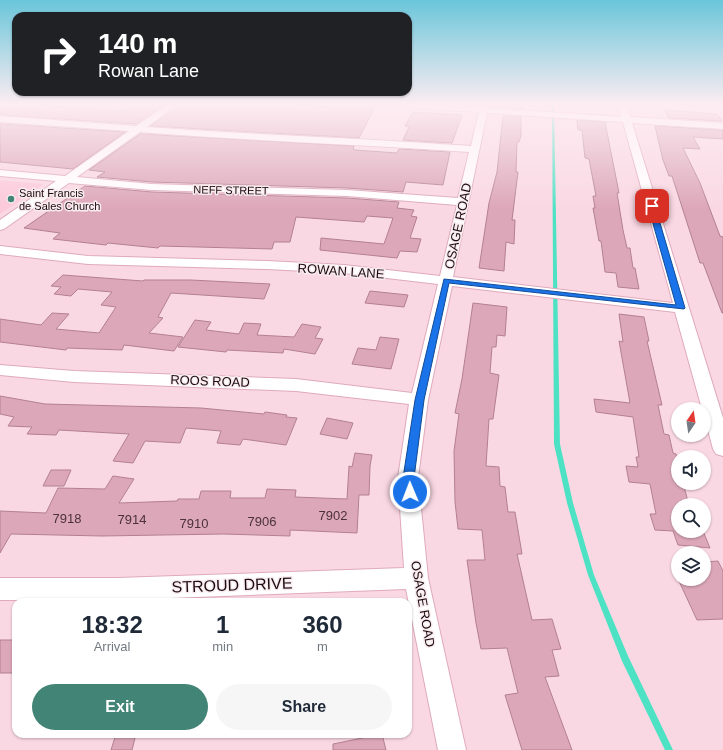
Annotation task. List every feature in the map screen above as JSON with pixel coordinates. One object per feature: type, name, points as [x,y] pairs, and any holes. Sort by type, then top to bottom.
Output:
[{"type":"street","points":[[0,226],[124,139]]},
{"type":"street","points":[[298,139],[358,141],[475,149]]},
{"type":"street","name":"OSAGE ROAD","points":[[452,750],[416,578],[408,478],[419,400],[477,139]]},
{"type":"street","points":[[632,139],[723,449]]},
{"type":"street","name":"NEFF STREET","points":[[0,173],[179,188],[354,193],[463,202]]},
{"type":"street","name":"ROWAN LANE","points":[[0,250],[88,260],[267,265],[344,269],[681,308]]},
{"type":"street","name":"ROOS ROAD","points":[[0,370],[63,376],[298,385],[338,388],[419,400]]},
{"type":"street","name":"STROUD DRIVE","points":[[0,589],[118,589],[416,578]]},
{"type":"shaded area","name":"Saint Francis de Sales Church","points":[[0,180],[44,184],[0,214]]},
{"type":"building","points":[[0,139],[115,139],[73,169],[0,162]]},
{"type":"building","points":[[133,139],[229,139],[354,146],[353,149],[355,150],[397,153],[399,149],[450,152],[443,185],[406,182],[403,192],[347,188],[152,182],[97,177],[105,172],[89,170]]},
{"type":"building","points":[[403,139],[453,139],[452,143]]},
{"type":"building","points":[[501,139],[520,139],[519,142],[517,142],[516,172],[518,172],[512,220],[515,220],[514,244],[506,242],[504,271],[479,268],[489,203],[497,172]]},
{"type":"building","points":[[583,139],[608,139],[619,193],[617,193],[623,230],[627,248],[630,248],[633,268],[635,268],[639,289],[618,287],[616,273],[605,272],[601,241],[599,241],[593,208],[595,208],[593,196],[596,196],[589,159],[585,158]]},
{"type":"building","points":[[658,139],[694,139],[700,149],[683,148],[700,183],[720,236],[723,237],[723,313],[703,263],[700,263],[672,176],[669,176],[663,160]]},
{"type":"building","points":[[85,186],[152,192],[347,198],[399,202],[397,208],[414,210],[411,216],[417,217],[410,238],[421,239],[417,252],[400,251],[397,258],[320,250],[321,238],[384,244],[393,218],[367,216],[364,222],[296,217],[290,242],[274,242],[272,249],[160,246],[158,248],[108,243],[106,245],[53,239],[60,233],[24,228]]},
{"type":"building","points":[[63,275],[143,281],[191,280],[270,284],[264,299],[171,293],[158,317],[163,318],[149,333],[183,337],[174,351],[124,345],[122,350],[67,348],[66,350],[0,342],[0,319],[41,325],[52,313],[69,314],[56,329],[99,333],[116,307],[101,305],[112,292],[78,289],[71,296],[54,294],[61,287],[51,286]]},
{"type":"building","points":[[370,291],[408,295],[404,307],[365,303]]},
{"type":"building","points":[[473,303],[507,307],[505,336],[497,335],[496,347],[492,347],[490,373],[499,375],[493,419],[489,419],[486,466],[499,467],[500,486],[505,487],[508,512],[515,512],[522,554],[517,554],[532,620],[552,619],[561,649],[552,650],[559,676],[545,677],[572,750],[522,750],[505,695],[518,693],[507,648],[481,649],[467,560],[485,560],[482,530],[458,529],[455,502],[454,451],[459,414],[455,413],[462,379]]},
{"type":"building","points":[[619,314],[644,317],[649,341],[647,341],[662,405],[658,405],[664,434],[669,435],[672,450],[671,450],[671,490],[685,490],[687,498],[671,498],[671,531],[655,530],[650,514],[656,514],[650,484],[629,482],[626,466],[638,467],[636,457],[639,457],[633,417],[596,412],[594,399],[630,403],[619,341],[623,342]]},
{"type":"building","points":[[195,320],[211,322],[206,330],[239,334],[244,323],[261,324],[257,335],[294,337],[302,324],[321,327],[315,338],[323,339],[315,354],[284,349],[283,353],[227,350],[226,352],[178,347]]},
{"type":"building","points":[[380,337],[399,339],[391,369],[352,364],[358,348],[376,350]]},
{"type":"building","points":[[0,396],[45,404],[201,408],[264,414],[265,412],[297,418],[286,445],[243,439],[240,445],[217,443],[221,431],[186,428],[180,443],[145,441],[133,463],[113,461],[129,434],[59,430],[56,435],[27,434],[32,427],[8,426],[14,417],[0,414]]},
{"type":"building","points":[[327,418],[353,423],[347,439],[320,434]]},
{"type":"building","points":[[355,453],[372,455],[369,495],[359,495],[357,533],[290,530],[290,536],[223,534],[102,536],[11,534],[0,553],[0,511],[46,513],[58,488],[105,489],[113,476],[134,479],[119,503],[199,499],[201,491],[231,491],[230,498],[265,498],[267,489],[296,490],[295,497],[347,499],[349,466],[352,467]]},
{"type":"building","points":[[51,470],[71,470],[64,486],[43,486]]},
{"type":"building","points":[[676,538],[706,538],[709,546],[689,546],[678,545]]},
{"type":"building","points":[[718,561],[723,571],[723,619],[697,620],[681,586],[711,586],[711,562]]},
{"type":"building","points":[[0,640],[12,640],[12,673],[0,673]]},
{"type":"building","points":[[115,738],[135,738],[132,750],[111,750]]},
{"type":"building","points":[[362,738],[383,738],[386,750],[333,750],[333,744]]},
{"type":"waterway","points":[[553,139],[557,444],[570,503],[591,575],[625,658],[669,750]]},
{"type":"place","name":"Saint Francis de Sales Church","points":[[11,199]]},
{"type":"route","points":[[410,492],[408,478],[419,400],[446,281],[681,308],[652,206]]}]
